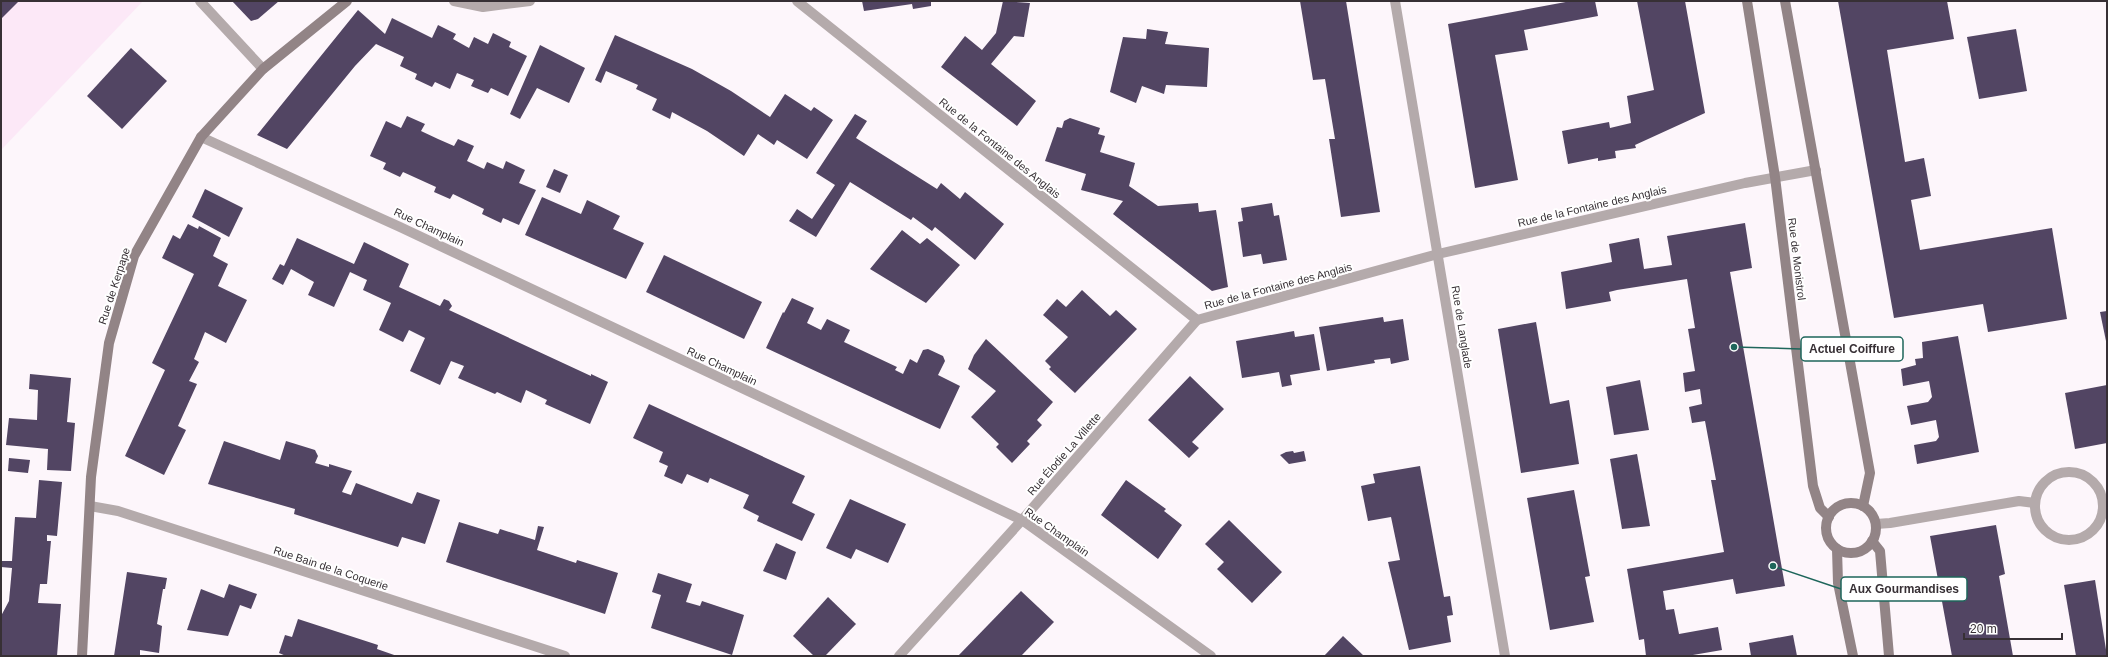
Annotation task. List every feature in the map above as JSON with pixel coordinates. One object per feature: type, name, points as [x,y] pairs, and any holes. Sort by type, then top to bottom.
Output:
[{"type":"main road","name":"Rue de Kerpape","points":[[82,656],[91,477],[109,343],[134,256],[201,137],[263,70],[347,1]]},
{"type":"main road","name":"Rue de Monistrol","points":[[1747,1],[1775,177],[1813,486],[1820,508],[1829,517]]},
{"type":"main road","points":[[1785,1],[1870,473],[1863,506]]},
{"type":"main road","points":[[1848,503],[1863,506],[1869,511],[1876,524],[1872,542],[1860,551],[1853,553],[1837,549],[1832,544],[1826,531],[1829,517],[1833,510],[1848,503]]},
{"type":"main road","points":[[1872,542],[1880,551],[1889,656]]},
{"type":"main road","points":[[1837,549],[1838,584],[1852,656]]},
{"type":"street","points":[[200,1],[263,70]]},
{"type":"street","points":[[454,1],[483,7],[530,1]]},
{"type":"street","name":"Rue de la Fontaine des Anglais","points":[[797,1],[1197,320],[1438,254],[1775,177],[1816,170]]},
{"type":"street","name":"Rue de Langlade","points":[[1395,1],[1505,656]]},
{"type":"street","name":"Rue Champlain","points":[[201,137],[400,227],[1022,520],[1211,656]]},
{"type":"street","name":"Rue Élodie La Villette","points":[[899,656],[1022,520],[1197,320]]},
{"type":"street","points":[[2071,471],[2086,476],[2098,487],[2103,498],[2103,508],[2100,520],[2094,530],[2073,540],[2061,539],[2050,534],[2042,527],[2036,516],[2035,503],[2036,494],[2050,477],[2071,471]]},
{"type":"street","points":[[1876,524],[2019,501],[2035,503]]},
{"type":"street","name":"Rue Bain de la Coquerie","points":[[90,506],[105,507],[118,511],[565,656]]},
{"type":"shaded area","points":[[1,1],[143,1],[1,150]]},
{"type":"building","points":[[1,1],[19,1],[1,19]]},
{"type":"building","points":[[232,1],[279,1],[258,19],[251,21]]},
{"type":"building","points":[[862,1],[931,1],[931,6],[913,9],[912,4],[864,11]]},
{"type":"building","points":[[1003,1],[1030,3],[1024,37],[1014,36],[991,64],[1036,101],[1017,126],[941,67],[965,36],[982,50],[996,33]]},
{"type":"building","points":[[1300,1],[1346,1],[1380,212],[1341,217],[1329,139],[1335,139],[1325,79],[1313,80]]},
{"type":"building","points":[[1571,1],[1595,1],[1598,16],[1524,30],[1528,50],[1495,55],[1518,180],[1475,188],[1448,24]]},
{"type":"building","points":[[1637,1],[1685,1],[1705,113],[1635,145],[1636,148],[1615,151],[1616,158],[1598,161],[1598,158],[1568,164],[1562,131],[1609,122],[1610,128],[1631,123],[1627,96],[1654,90]]},
{"type":"building","points":[[1838,1],[1947,1],[1954,39],[1887,50],[1905,162],[1924,158],[1931,196],[1911,200],[1920,250],[2052,228],[2067,319],[1988,332],[1983,304],[1894,318]]},
{"type":"building","points":[[358,10],[385,34],[392,18],[432,38],[438,25],[456,34],[453,39],[469,48],[474,37],[488,44],[493,33],[511,42],[509,47],[527,56],[508,96],[491,88],[488,93],[471,86],[474,80],[457,73],[450,89],[435,82],[432,87],[415,79],[417,74],[400,66],[404,57],[376,44],[355,66],[287,149],[257,135]]},
{"type":"building","points":[[1147,29],[1168,32],[1165,44],[1209,48],[1207,87],[1166,85],[1164,94],[1142,86],[1136,103],[1110,92],[1123,37],[1146,39]]},
{"type":"building","points":[[2016,29],[2027,91],[1979,99],[1967,37]]},
{"type":"building","points":[[615,35],[692,69],[731,91],[770,117],[785,94],[811,111],[814,107],[833,120],[807,159],[777,140],[774,145],[758,134],[744,156],[707,131],[672,112],[670,119],[652,110],[657,99],[636,89],[638,85],[606,71],[601,83],[595,80]]},
{"type":"building","points":[[540,45],[585,68],[569,103],[537,88],[520,119],[510,114]]},
{"type":"building","points":[[131,48],[167,81],[122,129],[87,96]]},
{"type":"building","points":[[855,114],[867,121],[856,138],[937,189],[941,183],[960,199],[965,192],[1004,224],[975,260],[935,227],[932,231],[913,217],[911,220],[850,182],[816,237],[789,221],[797,209],[812,219],[835,185],[816,173]]},
{"type":"building","points":[[407,116],[425,124],[421,131],[438,139],[454,146],[458,139],[474,146],[467,161],[484,169],[487,162],[503,169],[506,161],[525,170],[519,183],[536,190],[519,225],[503,218],[501,223],[482,214],[484,209],[453,194],[450,199],[434,192],[436,187],[403,172],[400,177],[383,169],[386,163],[370,156],[386,121],[401,128]]},
{"type":"building","points":[[1070,118],[1100,128],[1098,134],[1105,136],[1100,152],[1135,163],[1129,186],[1158,206],[1198,203],[1199,212],[1216,210],[1228,287],[1212,291],[1113,214],[1123,201],[1081,190],[1086,174],[1045,161],[1057,127],[1062,128],[1064,121]]},
{"type":"building","points":[[554,169],[568,175],[560,193],[546,187]]},
{"type":"building","points":[[205,189],[243,208],[229,237],[192,217]]},
{"type":"building","points":[[542,197],[581,214],[587,200],[620,216],[613,229],[644,243],[626,279],[525,235]]},
{"type":"building","points":[[1272,203],[1274,216],[1279,215],[1287,260],[1263,264],[1261,254],[1243,257],[1238,222],[1243,221],[1241,208]]},
{"type":"building","points":[[1745,223],[1752,268],[1730,272],[1785,586],[1736,594],[1733,579],[1663,591],[1666,610],[1674,609],[1679,634],[1718,627],[1722,650],[1687,656],[1646,656],[1644,639],[1639,640],[1627,569],[1724,552],[1711,480],[1716,480],[1705,421],[1692,423],[1689,407],[1702,404],[1700,389],[1685,392],[1683,373],[1695,371],[1688,329],[1695,328],[1687,279],[1617,290],[1609,292],[1611,301],[1566,309],[1561,272],[1612,262],[1609,244],[1639,238],[1644,269],[1672,265],[1667,236]]},
{"type":"building","points":[[188,224],[198,229],[199,226],[221,238],[213,256],[228,264],[218,286],[247,300],[226,343],[205,332],[194,359],[199,362],[189,381],[197,384],[178,426],[186,430],[164,475],[125,456],[165,370],[152,363],[194,274],[162,258],[173,235],[180,239]]},
{"type":"building","points":[[902,230],[920,244],[927,238],[960,265],[926,303],[870,269]]},
{"type":"building","points":[[297,238],[354,264],[364,242],[409,264],[399,287],[440,306],[444,299],[449,301],[452,306],[449,310],[591,376],[591,374],[608,382],[590,424],[545,404],[547,400],[526,390],[521,403],[497,392],[495,394],[458,378],[464,366],[451,361],[440,385],[410,371],[425,338],[409,330],[403,342],[379,330],[391,303],[363,290],[367,280],[350,272],[334,307],[308,295],[314,282],[291,269],[283,285],[272,279],[280,264],[284,266]]},
{"type":"building","points":[[664,255],[762,302],[744,339],[646,292]]},
{"type":"building","points":[[1082,290],[1110,316],[1116,310],[1137,329],[1075,393],[1049,369],[1051,367],[1045,361],[1068,337],[1043,315],[1057,299],[1066,307]]},
{"type":"building","points":[[792,298],[814,308],[807,323],[821,330],[827,319],[850,330],[844,342],[897,367],[895,370],[903,374],[910,359],[917,363],[923,350],[928,349],[943,356],[945,361],[938,375],[960,386],[940,429],[766,348],[783,312],[784,313]]},
{"type":"building","points":[[2107,311],[2107,341],[2106,341],[2100,312]]},
{"type":"building","points":[[1383,317],[1384,322],[1403,319],[1409,360],[1391,364],[1390,358],[1374,360],[1375,363],[1327,371],[1319,327]]},
{"type":"building","points":[[1536,322],[1550,404],[1569,400],[1579,464],[1521,473],[1498,329]]},
{"type":"building","points":[[1294,331],[1295,337],[1314,334],[1320,370],[1290,375],[1292,385],[1282,387],[1279,372],[1242,378],[1236,341]]},
{"type":"building","points":[[1958,336],[1979,452],[1917,464],[1914,445],[1936,441],[1939,437],[1936,420],[1911,425],[1907,406],[1928,402],[1932,397],[1929,381],[1903,386],[1901,369],[1916,365],[1915,359],[1923,358],[1922,342]]},
{"type":"building","points":[[986,339],[1053,402],[1037,420],[1042,425],[1027,441],[1030,444],[1012,463],[996,447],[999,444],[971,417],[996,391],[968,369],[974,355]]},
{"type":"building","points":[[30,374],[71,378],[67,422],[75,423],[71,471],[47,470],[48,449],[6,445],[9,418],[37,420],[38,390],[29,389]]},
{"type":"building","points":[[1190,376],[1224,409],[1192,442],[1199,448],[1189,458],[1148,420]]},
{"type":"building","points":[[1640,380],[1649,430],[1614,435],[1606,387]]},
{"type":"building","points":[[2107,385],[2107,443],[2075,449],[2065,393]]},
{"type":"building","points":[[649,404],[805,476],[792,503],[815,514],[802,541],[757,521],[759,516],[743,508],[749,495],[710,478],[708,483],[687,474],[682,484],[664,476],[668,466],[659,462],[663,452],[633,438]]},
{"type":"building","points":[[224,441],[280,460],[286,441],[315,450],[318,456],[315,463],[329,467],[329,464],[352,471],[342,492],[351,495],[356,483],[412,504],[417,492],[440,500],[425,544],[402,537],[398,547],[294,514],[295,509],[208,484]]},
{"type":"building","points":[[1293,451],[1294,453],[1304,451],[1306,461],[1289,464],[1280,455]]},
{"type":"building","points":[[1637,454],[1650,526],[1622,529],[1610,459]]},
{"type":"building","points":[[9,458],[30,460],[28,473],[8,471]]},
{"type":"building","points":[[1420,466],[1444,597],[1450,596],[1453,615],[1447,616],[1451,642],[1409,650],[1388,562],[1400,560],[1391,517],[1368,521],[1361,486],[1375,483],[1373,474]]},
{"type":"building","points":[[39,480],[62,482],[57,536],[47,535],[47,541],[51,541],[47,584],[40,584],[38,603],[61,604],[57,656],[1,656],[1,616],[9,601],[12,568],[1,567],[1,561],[12,561],[15,517],[36,518]]},
{"type":"building","points":[[1126,480],[1166,509],[1164,511],[1182,525],[1158,559],[1101,515]]},
{"type":"building","points":[[1574,490],[1590,576],[1585,577],[1594,622],[1550,630],[1527,498]]},
{"type":"building","points":[[850,499],[906,524],[888,563],[856,549],[851,559],[826,548]]},
{"type":"building","points":[[1229,520],[1282,572],[1252,603],[1217,569],[1224,562],[1205,544]]},
{"type":"building","points":[[459,522],[498,534],[500,529],[535,540],[538,526],[544,527],[537,550],[576,563],[577,560],[618,573],[605,614],[446,562]]},
{"type":"building","points":[[1996,525],[2005,574],[1999,576],[2013,656],[1952,656],[1930,536]]},
{"type":"building","points":[[776,543],[796,552],[786,580],[763,571]]},
{"type":"building","points":[[127,572],[167,578],[165,589],[163,589],[157,624],[162,626],[159,653],[140,650],[140,656],[114,656]]},
{"type":"building","points":[[658,573],[692,584],[686,602],[700,606],[702,601],[744,615],[732,655],[651,628],[661,595],[652,592]]},
{"type":"building","points":[[2095,580],[2107,656],[2076,656],[2064,585]]},
{"type":"building","points":[[229,584],[257,594],[251,609],[240,605],[228,636],[187,630],[201,589],[224,598]]},
{"type":"building","points":[[1021,591],[1054,622],[1021,656],[958,656]]},
{"type":"building","points":[[828,597],[856,624],[825,656],[814,656],[793,636]]},
{"type":"building","points":[[298,619],[378,645],[377,649],[397,656],[286,656],[279,653],[285,635],[292,637]]},
{"type":"building","points":[[1793,635],[1797,656],[1751,656],[1749,643]]},
{"type":"building","points":[[1343,636],[1364,656],[1324,656]]},
{"type":"place","name":"Actuel Coiffure","points":[[1734,347]]},
{"type":"place","name":"Aux Gourmandises","points":[[1773,566]]}]
